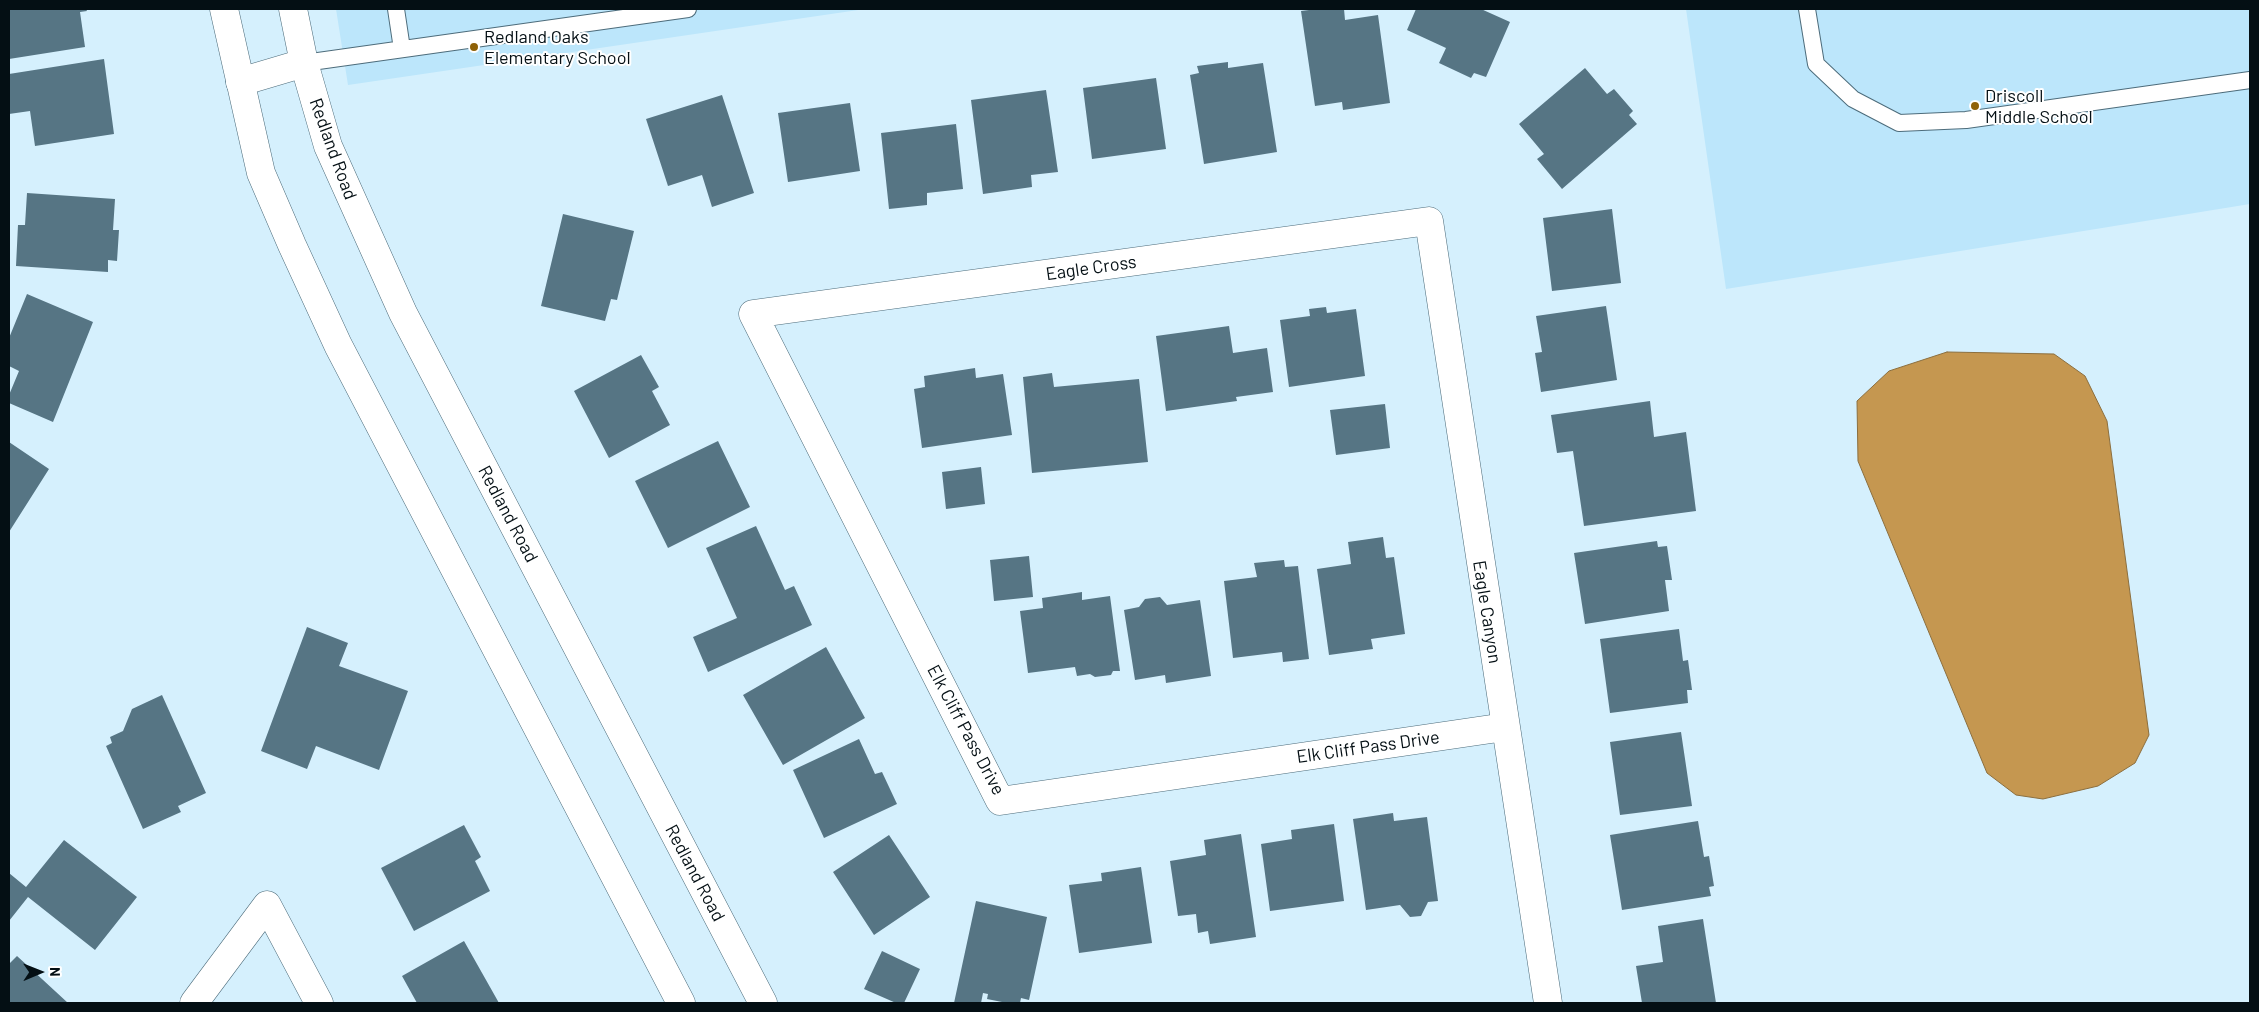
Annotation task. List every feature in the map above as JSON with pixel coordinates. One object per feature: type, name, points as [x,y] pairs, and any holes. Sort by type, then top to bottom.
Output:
[{"type":"street","points":[[224,9],[261,173],[338,345],[681,1003]]},
{"type":"street","name":"Redland Road","points":[[293,9],[304,63],[328,146],[403,313],[763,1003]]},
{"type":"street","points":[[240,82],[304,63]]},
{"type":"street","name":"Eagle Cross","points":[[754,314],[1429,221]]},
{"type":"street","name":"Eagle Canyon","points":[[1429,221],[1548,1003]]},
{"type":"street","name":"Elk Cliff Pass Drive","points":[[754,314],[1000,801],[1505,727]]},
{"type":"street","points":[[194,1003],[267,905],[319,1003]]},
{"type":"lane","points":[[396,9],[402,49]]},
{"type":"lane","points":[[304,63],[402,49],[601,15],[688,9]]},
{"type":"lane","points":[[1807,9],[1816,64],[1852,99],[1899,123],[1966,120],[2250,80]]},
{"type":"shaded area","name":"Redland Oaks Elementary School","points":[[336,9],[865,9],[348,85]]},
{"type":"shaded area","name":"Driscoll Middle School","points":[[1686,9],[2250,9],[2250,204],[1726,289]]},
{"type":"shaded area","points":[[1947,352],[2054,354],[2085,376],[2107,421],[2149,735],[2135,763],[2098,786],[2043,799],[2016,795],[1987,773],[1858,461],[1857,401],[1889,371]]},
{"type":"building","points":[[9,9],[86,9],[87,11],[80,12],[85,47],[9,59]]},
{"type":"building","points":[[1344,9],[1345,20],[1378,15],[1390,103],[1343,110],[1342,102],[1315,106],[1301,11]]},
{"type":"building","points":[[1416,9],[1481,9],[1510,22],[1486,77],[1474,73],[1471,78],[1439,63],[1446,48],[1407,30]]},
{"type":"building","points":[[104,59],[114,134],[35,146],[30,111],[9,114],[9,74]]},
{"type":"building","points":[[1228,62],[1228,68],[1263,63],[1277,152],[1204,164],[1190,75],[1199,73],[1197,66]]},
{"type":"building","points":[[1585,68],[1607,94],[1614,89],[1633,111],[1629,115],[1637,124],[1562,189],[1537,159],[1544,154],[1519,124]]},
{"type":"building","points":[[1156,78],[1166,149],[1092,159],[1083,88]]},
{"type":"building","points":[[1046,90],[1058,172],[1031,175],[1032,187],[983,194],[971,100]]},
{"type":"building","points":[[722,95],[754,193],[712,207],[702,175],[668,186],[646,119]]},
{"type":"building","points":[[850,103],[860,171],[788,182],[778,113]]},
{"type":"building","points":[[956,124],[963,189],[927,193],[927,205],[889,209],[881,133]]},
{"type":"building","points":[[27,193],[115,199],[113,230],[119,230],[117,261],[108,260],[108,272],[16,266],[18,225],[25,225]]},
{"type":"building","points":[[1612,209],[1621,283],[1552,291],[1543,218]]},
{"type":"building","points":[[563,214],[634,231],[617,300],[611,299],[605,321],[541,306]]},
{"type":"building","points":[[27,294],[93,322],[53,422],[9,403],[9,395],[19,371],[9,366],[9,338]]},
{"type":"building","points":[[1606,306],[1617,380],[1541,392],[1535,353],[1542,352],[1536,316]]},
{"type":"building","points":[[1326,307],[1327,313],[1356,309],[1365,376],[1289,387],[1280,320],[1310,316],[1309,309]]},
{"type":"building","points":[[1229,326],[1233,353],[1267,348],[1273,392],[1236,397],[1237,401],[1166,411],[1156,336]]},
{"type":"building","points":[[641,355],[659,387],[652,391],[670,425],[609,458],[574,391]]},
{"type":"building","points":[[975,368],[976,378],[1003,374],[1012,435],[922,448],[914,389],[925,387],[924,376]]},
{"type":"building","points":[[1052,373],[1054,387],[1139,379],[1148,462],[1032,473],[1023,377]]},
{"type":"building","points":[[1650,401],[1654,437],[1686,432],[1696,511],[1584,526],[1573,451],[1557,453],[1551,415]]},
{"type":"building","points":[[1385,404],[1390,448],[1336,455],[1330,410]]},
{"type":"building","points":[[718,441],[750,507],[668,548],[635,481]]},
{"type":"building","points":[[9,442],[49,469],[9,532]]},
{"type":"building","points":[[981,467],[985,504],[946,509],[942,472]]},
{"type":"building","points":[[756,526],[785,590],[794,586],[812,625],[708,672],[693,637],[737,618],[706,548]]},
{"type":"building","points":[[1383,537],[1386,558],[1394,557],[1405,634],[1371,639],[1373,649],[1329,655],[1317,569],[1351,564],[1348,542]]},
{"type":"building","points":[[1657,541],[1658,547],[1667,546],[1672,580],[1665,580],[1669,611],[1585,624],[1574,553]]},
{"type":"building","points":[[1029,556],[1033,597],[994,601],[990,560]]},
{"type":"building","points":[[1284,560],[1285,567],[1298,566],[1309,659],[1283,662],[1282,652],[1233,658],[1224,581],[1257,577],[1254,563]]},
{"type":"building","points":[[1082,592],[1082,600],[1110,596],[1120,671],[1113,671],[1111,675],[1095,677],[1090,674],[1077,676],[1075,667],[1028,673],[1020,611],[1043,608],[1042,598]]},
{"type":"building","points":[[1160,597],[1167,605],[1200,600],[1211,676],[1166,683],[1165,675],[1135,680],[1124,610],[1139,607],[1145,599]]},
{"type":"building","points":[[307,627],[348,643],[339,666],[408,691],[379,770],[316,746],[307,769],[261,751]]},
{"type":"building","points":[[1679,629],[1683,661],[1688,660],[1692,690],[1687,690],[1688,703],[1610,713],[1600,639]]},
{"type":"building","points":[[826,647],[865,718],[783,765],[743,695]]},
{"type":"building","points":[[162,695],[206,793],[178,806],[181,812],[143,829],[106,746],[112,743],[110,737],[123,731],[132,709]]},
{"type":"building","points":[[1681,732],[1692,806],[1620,815],[1610,742]]},
{"type":"building","points":[[859,739],[875,774],[882,772],[897,804],[824,838],[793,770]]},
{"type":"building","points":[[1393,813],[1394,821],[1427,817],[1438,901],[1428,902],[1421,916],[1410,917],[1400,905],[1366,910],[1353,819]]},
{"type":"building","points":[[1698,821],[1704,857],[1709,856],[1714,886],[1709,887],[1711,896],[1622,910],[1610,835]]},
{"type":"building","points":[[1334,824],[1344,901],[1270,911],[1261,844],[1292,839],[1291,830]]},
{"type":"building","points":[[464,825],[481,857],[475,861],[490,891],[414,931],[381,868]]},
{"type":"building","points":[[1241,834],[1256,937],[1210,944],[1208,931],[1198,933],[1196,914],[1178,916],[1170,861],[1206,855],[1204,840]]},
{"type":"building","points":[[889,835],[930,897],[874,935],[833,872]]},
{"type":"building","points":[[64,840],[137,897],[95,950],[28,897],[9,921],[9,873],[26,887]]},
{"type":"building","points":[[1141,867],[1152,943],[1079,953],[1069,885],[1102,881],[1101,873]]},
{"type":"building","points":[[976,901],[1047,917],[1029,1000],[1021,998],[1020,1003],[1007,1003],[987,999],[988,994],[983,993],[981,1003],[954,1003]]},
{"type":"building","points":[[1703,919],[1716,1003],[1642,1003],[1636,966],[1663,962],[1658,926]]},
{"type":"building","points":[[464,941],[499,1003],[417,1003],[402,976]]},
{"type":"building","points":[[882,951],[920,969],[904,1003],[896,1003],[864,989]]},
{"type":"building","points":[[17,956],[68,1003],[9,1003],[9,964]]},
{"type":"place","name":"Redland Oaks Elementary School","points":[[474,47]]},
{"type":"place","name":"Driscoll Middle School","points":[[1975,106]]}]
